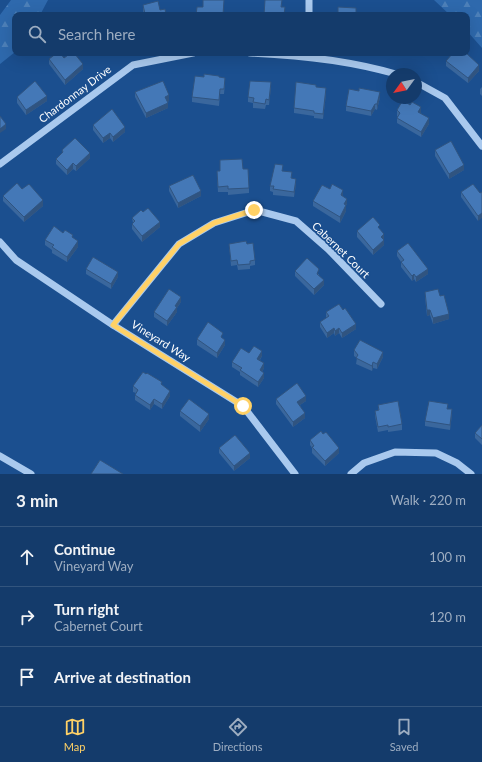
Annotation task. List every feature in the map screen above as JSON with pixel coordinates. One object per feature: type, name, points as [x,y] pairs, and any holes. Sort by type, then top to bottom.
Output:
[{"type":"street","points":[[309,0],[309,12]]},
{"type":"street","name":"Chardonnay Drive","points":[[0,164],[134,64],[177,56]]},
{"type":"street","points":[[316,56],[386,72]]},
{"type":"street","points":[[422,85],[445,98],[482,146]]},
{"type":"street","name":"Cabernet Court","points":[[113,325],[179,244],[214,223],[254,210],[296,221],[328,249],[381,304]]},
{"type":"street","name":"Vineyard Way","points":[[0,242],[16,260],[113,325],[243,406],[295,474]]},
{"type":"street","points":[[351,474],[364,463],[395,452],[436,453],[458,463],[471,474]]},
{"type":"street","points":[[0,456],[31,474]]},
{"type":"green space","points":[[11,0],[48,0],[42,12],[12,12],[12,54],[0,64],[0,15]]},
{"type":"green space","points":[[434,0],[482,0],[482,48],[470,34],[470,12],[447,12]]},
{"type":"building","points":[[203,0],[224,0],[223,12],[196,12],[197,7],[203,7]]},
{"type":"building","points":[[265,0],[282,0],[281,7],[285,7],[284,12],[264,12]]},
{"type":"building","points":[[158,1],[160,10],[165,9],[166,12],[145,12],[143,5]]},
{"type":"building","points":[[338,7],[356,8],[356,12],[338,12]]},
{"type":"building","points":[[53,56],[62,56],[64,58],[67,56],[76,56],[83,64],[65,80],[49,59]]},
{"type":"building","points":[[450,56],[469,56],[479,65],[468,78],[446,61]]},
{"type":"building","points":[[204,74],[225,78],[224,89],[220,89],[219,100],[192,97],[195,76],[204,77]]},
{"type":"building","points":[[35,81],[47,96],[26,110],[17,97]]},
{"type":"building","points":[[163,81],[169,95],[165,97],[168,103],[146,113],[135,92]]},
{"type":"building","points":[[250,81],[271,82],[269,100],[266,99],[265,104],[253,102],[254,98],[248,97]]},
{"type":"building","points":[[296,82],[326,88],[323,114],[294,108]]},
{"type":"building","points":[[359,88],[380,92],[377,104],[375,104],[371,111],[346,106],[349,89],[359,91]]},
{"type":"building","points":[[401,104],[416,104],[421,107],[418,112],[429,118],[421,132],[397,118],[400,113],[397,110]]},
{"type":"building","points":[[112,109],[125,127],[113,137],[110,133],[103,138],[93,125]]},
{"type":"building","points":[[0,116],[6,124],[0,129]]},
{"type":"building","points":[[75,138],[90,153],[76,166],[73,163],[67,170],[56,159],[63,152],[62,150]]},
{"type":"building","points":[[451,141],[464,165],[449,174],[435,150]]},
{"type":"building","points":[[242,159],[243,169],[248,169],[249,188],[228,189],[228,186],[218,187],[217,171],[220,171],[220,160]]},
{"type":"building","points":[[275,164],[283,165],[282,171],[292,172],[291,178],[296,179],[294,192],[273,189],[274,186],[270,186]]},
{"type":"building","points":[[193,175],[201,191],[178,203],[169,186]]},
{"type":"building","points":[[17,183],[22,189],[29,184],[43,200],[24,217],[3,196]]},
{"type":"building","points":[[332,184],[343,190],[341,195],[347,199],[344,204],[346,205],[340,217],[313,201],[322,185],[330,189]]},
{"type":"building","points":[[473,184],[480,193],[482,192],[482,213],[478,216],[461,192]]},
{"type":"building","points":[[148,208],[160,222],[142,236],[132,224],[135,221],[132,218],[141,210],[143,212]]},
{"type":"building","points":[[373,217],[380,225],[378,227],[384,234],[381,237],[384,240],[373,250],[357,231]]},
{"type":"building","points":[[54,226],[63,233],[65,230],[73,235],[72,237],[78,241],[67,257],[52,247],[54,245],[45,240]]},
{"type":"building","points":[[246,241],[247,244],[253,243],[255,260],[250,261],[250,264],[238,265],[237,260],[231,261],[229,244]]},
{"type":"building","points":[[408,243],[428,269],[416,277],[414,274],[412,276],[401,262],[404,260],[397,251]]},
{"type":"building","points":[[93,257],[118,272],[111,284],[86,269]]},
{"type":"building","points":[[307,258],[319,269],[317,274],[324,280],[314,289],[295,271]]},
{"type":"building","points":[[169,289],[181,297],[175,306],[177,307],[167,321],[154,312]]},
{"type":"building","points":[[438,289],[440,296],[444,295],[449,314],[433,318],[430,310],[427,310],[425,292]]},
{"type":"building","points":[[339,304],[343,310],[345,308],[356,324],[342,333],[339,328],[335,331],[334,328],[327,333],[320,322],[329,316],[326,312]]},
{"type":"building","points":[[208,322],[223,333],[221,337],[225,340],[217,353],[197,339]]},
{"type":"building","points":[[360,340],[383,352],[377,364],[373,362],[372,366],[356,358],[358,355],[354,350]]},
{"type":"building","points":[[254,346],[262,351],[257,359],[264,363],[260,370],[264,373],[258,382],[240,370],[242,368],[232,362],[241,348],[249,353]]},
{"type":"building","points":[[143,372],[162,382],[161,384],[170,391],[162,404],[154,399],[150,405],[135,395],[138,390],[133,386]]},
{"type":"building","points":[[297,383],[306,396],[297,402],[305,413],[293,422],[276,399]]},
{"type":"building","points":[[189,399],[209,414],[200,426],[180,411]]},
{"type":"building","points":[[398,401],[402,424],[388,427],[388,425],[378,427],[375,411],[379,410],[378,405]]},
{"type":"building","points":[[429,401],[448,404],[447,409],[452,409],[450,425],[425,421]]},
{"type":"building","points":[[482,425],[482,439],[475,433]]},
{"type":"building","points":[[321,431],[323,434],[326,432],[339,448],[325,461],[312,447],[314,446],[310,440]]},
{"type":"building","points":[[235,435],[250,453],[234,466],[219,448]]},
{"type":"building","points":[[100,460],[123,474],[91,474]]},
{"type":"route","points":[[243,406],[113,325],[179,244],[214,223],[254,210]]}]
